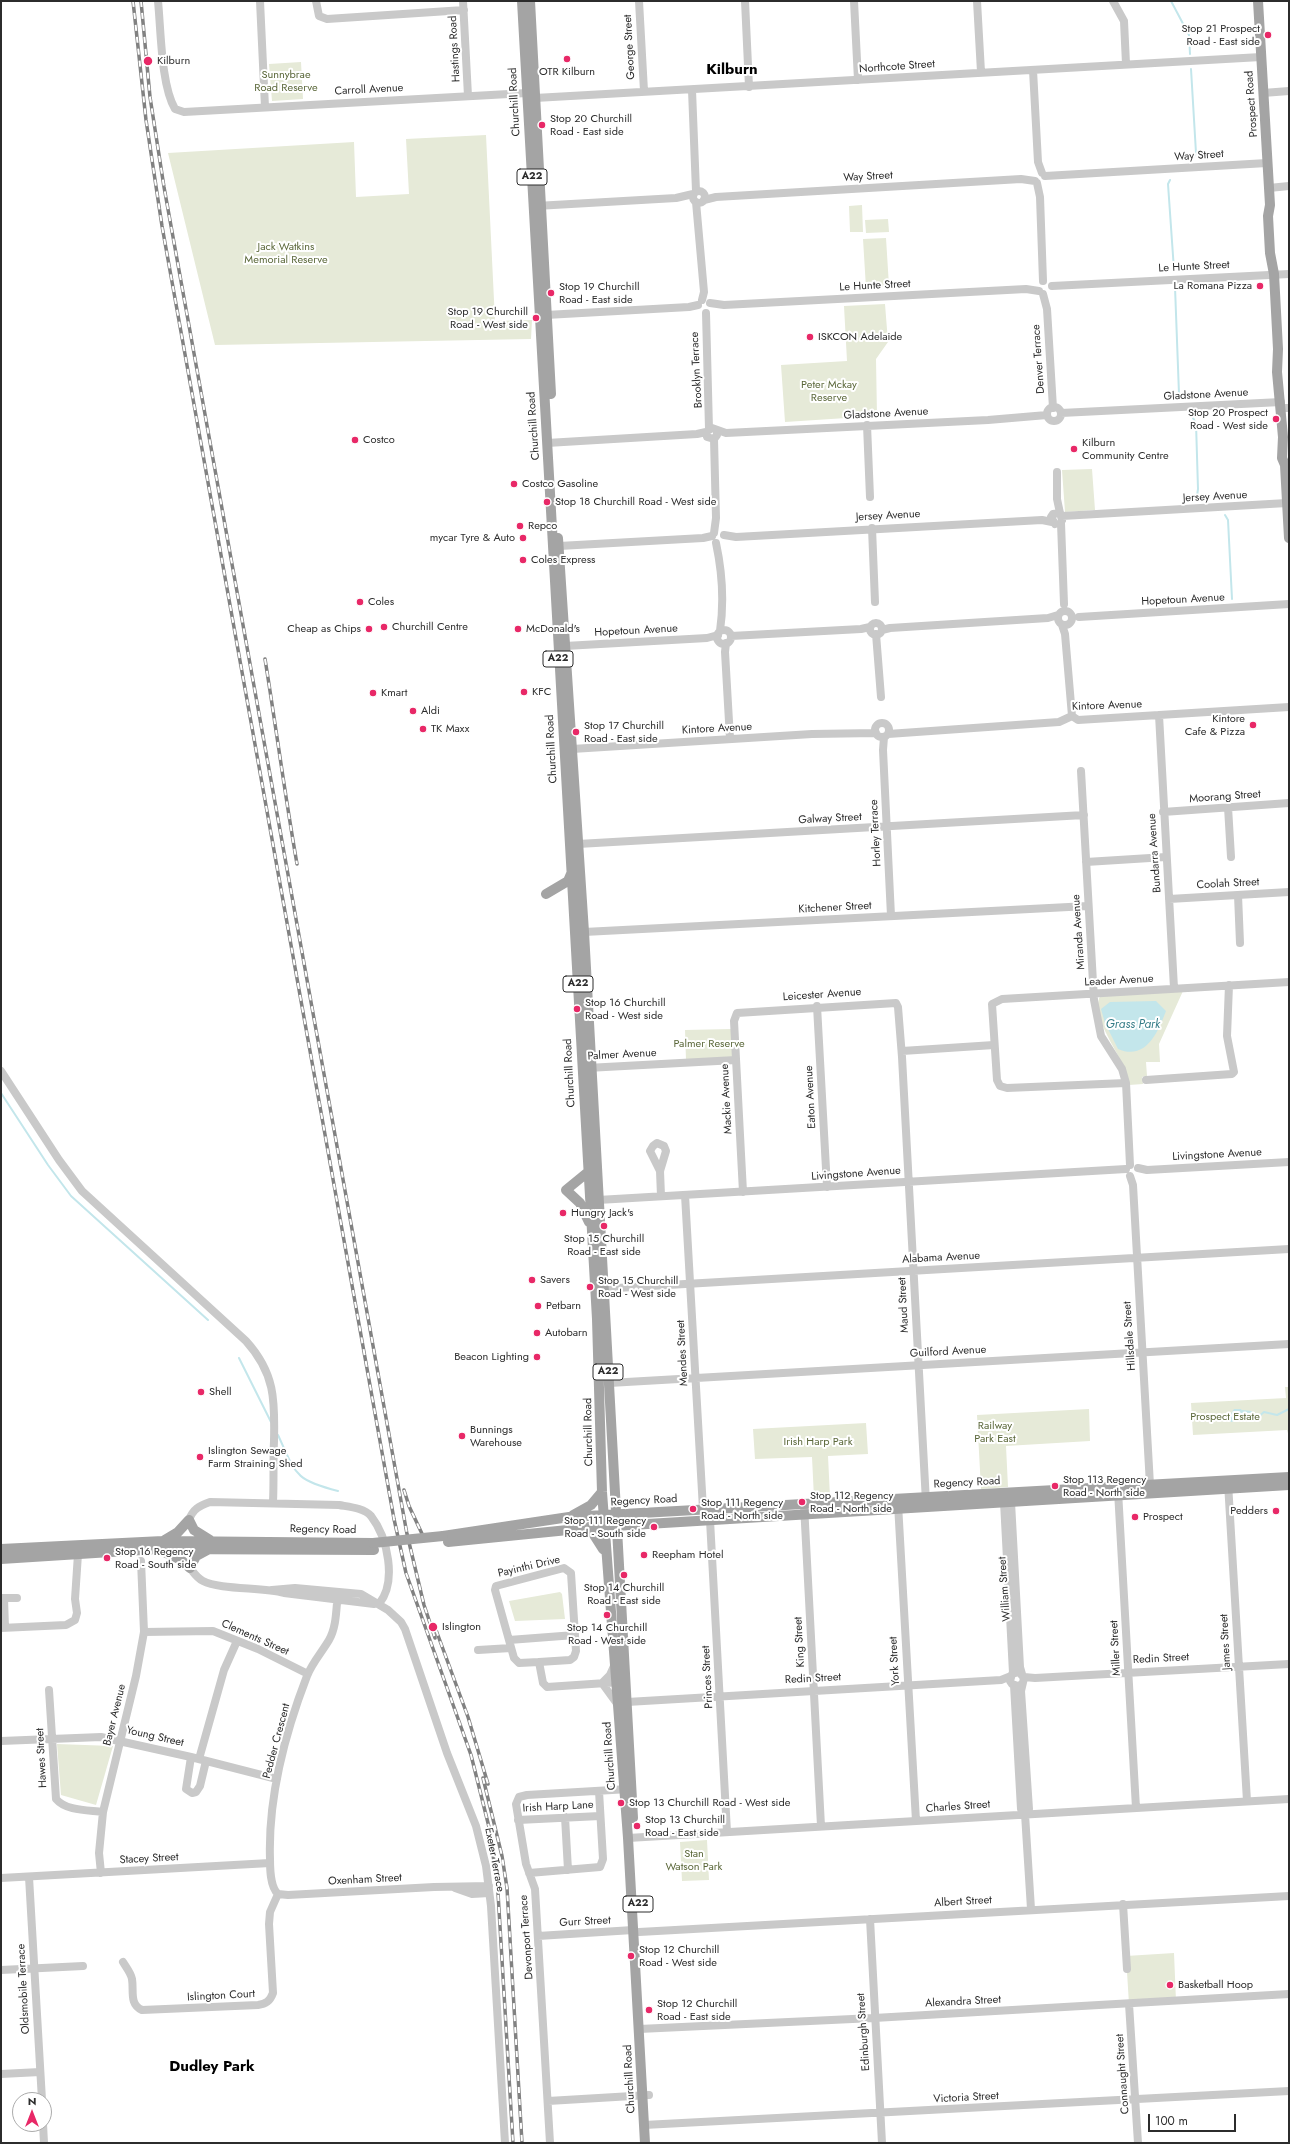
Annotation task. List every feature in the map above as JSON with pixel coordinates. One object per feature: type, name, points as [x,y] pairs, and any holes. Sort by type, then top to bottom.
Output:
[{"type":"main road","name":"Churchill Road","points":[[522,1],[531,96],[537,206],[541,353],[559,546],[584,932],[588,1172],[591,1228],[609,1383],[616,1514],[621,1682],[647,2125],[645,2143]]},
{"type":"main road","name":"Churchill Road","points":[[530,1],[531,96]]},
{"type":"main road","name":"Prospect Road","points":[[1258,1],[1260,57],[1268,163],[1270,253],[1273,269],[1278,349],[1277,362],[1284,406],[1283,437],[1281,447],[1288,490],[1287,503],[1289,538]]},
{"type":"main road","name":"Churchill Road","points":[[537,206],[547,330],[550,443],[571,874],[598,1200],[602,1492],[616,1663],[621,1682]]},
{"type":"main road","points":[[541,353],[544,352],[547,330]]},
{"type":"main road","points":[[546,894],[568,881],[571,874]]},
{"type":"main road","points":[[588,1172],[566,1190],[580,1203],[591,1228]]},
{"type":"main road","name":"Regency Road","points":[[1,1559],[77,1550],[161,1545],[212,1544],[373,1546],[589,1527],[710,1520],[804,1510],[1228,1485],[1289,1476]]},
{"type":"main road","name":"Regency Road","points":[[926,1502],[1008,1502],[1118,1491],[1150,1485],[1289,1485]]},
{"type":"main road","points":[[569,1517],[591,1505],[602,1492]]},
{"type":"main road","name":"Regency Road","points":[[444,1540],[569,1517],[703,1510],[804,1510]]},
{"type":"main road","points":[[188,1520],[194,1530],[212,1544],[196,1556],[190,1568],[161,1545],[178,1532],[188,1520]]},
{"type":"main road","points":[[589,1527],[603,1549],[606,1551]]},
{"type":"main road","name":"Regency Road","points":[[1,1549],[77,1550]]},
{"type":"main road","name":"Churchill Road","points":[[647,2125],[652,2143]]},
{"type":"street","name":"Carroll Avenue","points":[[158,1],[166,80],[170,101],[175,110],[184,112],[468,96],[531,96]]},
{"type":"street","points":[[260,1],[265,107]]},
{"type":"street","points":[[316,1],[319,16],[327,19],[464,10]]},
{"type":"street","name":"Hastings Road","points":[[463,1],[468,96]]},
{"type":"street","name":"George Street","points":[[639,1],[644,92]]},
{"type":"street","points":[[745,1],[749,87]]},
{"type":"street","points":[[854,1],[858,80]]},
{"type":"street","points":[[977,1],[981,72]]},
{"type":"street","points":[[1113,1],[1124,21],[1126,64]]},
{"type":"street","name":"Northcote Street","points":[[531,96],[749,87],[981,72],[1260,57]]},
{"type":"street","name":"Denver Terrace","points":[[1033,70],[1053,408]]},
{"type":"street","name":"Brooklyn Terrace","points":[[692,90],[698,217],[730,739]]},
{"type":"street","points":[[1263,93],[1289,91]]},
{"type":"street","name":"Way Street","points":[[537,206],[1039,178],[1268,163]]},
{"type":"street","points":[[1269,188],[1289,186]]},
{"type":"street","name":"Le Hunte Street","points":[[546,315],[704,305],[1045,288],[1273,269],[1289,274]]},
{"type":"street","name":"Gladstone Avenue","points":[[1061,413],[1284,406]]},
{"type":"street","points":[[1053,408],[1058,409],[1061,413],[1060,418],[1054,421],[1049,420],[1047,415],[1048,411],[1053,408]]},
{"type":"street","name":"Gladstone Avenue","points":[[550,443],[1047,415]]},
{"type":"street","points":[[867,426],[870,496]]},
{"type":"street","points":[[1057,472],[1057,519],[1060,536],[1066,616],[1065,634],[1072,716]]},
{"type":"street","name":"Jersey Avenue","points":[[559,546],[1042,520],[1074,516],[1287,503]]},
{"type":"street","points":[[872,528],[876,602]]},
{"type":"street","name":"Hopetoun Avenue","points":[[566,646],[1289,604]]},
{"type":"street","points":[[876,629],[881,697]]},
{"type":"street","name":"Kintore Avenue","points":[[572,749],[863,732],[902,732],[1059,722],[1072,716],[1078,720],[1289,707]]},
{"type":"street","name":"Bundarra Avenue","points":[[1160,715],[1163,812],[1174,988]]},
{"type":"street","name":"Horley Terrace","points":[[882,733],[892,916]]},
{"type":"street","name":"Miranda Avenue","points":[[1081,772],[1094,994],[1101,1036],[1122,1069],[1126,1083]]},
{"type":"street","name":"Moorang Street","points":[[1163,812],[1289,803]]},
{"type":"street","points":[[1228,807],[1231,857]]},
{"type":"street","name":"Galway Street","points":[[578,844],[888,827],[1084,814]]},
{"type":"street","points":[[1086,862],[1166,857]]},
{"type":"street","name":"Coolah Street","points":[[1169,899],[1289,892]]},
{"type":"street","points":[[1238,895],[1240,943]]},
{"type":"street","name":"Kitchener Street","points":[[584,932],[1088,906]]},
{"type":"street","name":"Leader Avenue","points":[[1126,1083],[1003,1088],[997,1080],[992,1008],[995,1002],[1002,999],[1289,982]]},
{"type":"street","points":[[1146,1080],[1155,1076],[1229,1076],[1234,1072],[1227,1036],[1229,985]]},
{"type":"street","name":"Leicester Avenue","points":[[744,1011],[892,1002],[896,1003],[898,1007]]},
{"type":"street","name":"Eaton Avenue","points":[[817,1006],[827,1187]]},
{"type":"street","name":"Maud Street","points":[[898,1007],[902,1050],[926,1502]]},
{"type":"street","name":"Mackie Avenue","points":[[743,1192],[734,1017],[737,1013],[744,1011]]},
{"type":"street","points":[[902,1050],[994,1045]]},
{"type":"street","name":"Palmer Avenue","points":[[586,1068],[736,1060]]},
{"type":"street","points":[[1,1071],[59,1160],[82,1191],[253,1349],[269,1376],[274,1397],[275,1422],[273,1502]]},
{"type":"street","name":"Hillsdale Street","points":[[1126,1083],[1131,1156],[1134,1171],[1133,1186],[1136,1258],[1150,1485]]},
{"type":"street","name":"Livingstone Avenue","points":[[598,1200],[1289,1162]]},
{"type":"street","points":[[660,1171],[661,1196]]},
{"type":"street","name":"Mendes Street","points":[[685,1195],[703,1510]]},
{"type":"street","name":"Alabama Avenue","points":[[599,1289],[1289,1249]]},
{"type":"street","name":"Guilford Avenue","points":[[609,1383],[1142,1351],[1289,1344]]},
{"type":"street","name":"James Street","points":[[1228,1485],[1247,1801]]},
{"type":"street","name":"Miller Street","points":[[1118,1491],[1136,1808]]},
{"type":"street","points":[[188,1520],[191,1513],[197,1507],[210,1502],[273,1502],[339,1505],[356,1508],[370,1516],[379,1531],[389,1561],[390,1571],[386,1596],[379,1604],[361,1594],[338,1596],[295,1588],[272,1590],[204,1582],[190,1568]]},
{"type":"street","name":"William Street","points":[[1008,1502],[1020,1667],[1018,1679],[1021,1809],[1025,1814],[1031,1909]]},
{"type":"street","name":"York Street","points":[[898,1504],[907,1685],[916,1821]]},
{"type":"street","name":"King Street","points":[[804,1510],[821,1826]]},
{"type":"street","name":"Princes Street","points":[[710,1520],[727,1832]]},
{"type":"street","points":[[17,1598],[3,1598],[3,1628],[66,1625],[75,1620],[77,1613],[75,1599],[77,1550]]},
{"type":"street","name":"Bayer Avenue","points":[[101,1873],[98,1853],[102,1812],[136,1676],[144,1632],[141,1561]]},
{"type":"street","name":"Payinthi Drive","points":[[564,1568],[571,1573],[576,1652],[574,1657],[570,1660],[516,1662],[510,1644],[495,1590],[496,1586],[564,1568]]},
{"type":"street","name":"Pedder Crescent","points":[[278,1894],[274,1888],[270,1863],[269,1830],[277,1779],[288,1735],[308,1674],[329,1639],[334,1626],[338,1596]]},
{"type":"street","name":"Exeter Terrace","points":[[379,1604],[395,1616],[405,1629],[447,1754],[476,1826],[484,1858],[489,1890],[504,2143]]},
{"type":"street","name":"Clements Street","points":[[144,1632],[177,1630],[213,1631],[258,1649],[308,1674]]},
{"type":"street","points":[[478,1650],[510,1644],[575,1636]]},
{"type":"street","points":[[191,1757],[185,1784],[186,1789],[192,1793],[196,1792],[200,1786],[203,1760],[224,1670],[237,1641]]},
{"type":"street","points":[[538,1662],[542,1683],[546,1687],[621,1682]]},
{"type":"street","points":[[602,1683],[610,1675],[616,1663]]},
{"type":"street","name":"Redin Street","points":[[623,1704],[814,1690],[1289,1664]]},
{"type":"street","points":[[602,1683],[623,1704]]},
{"type":"street","name":"Hawes Street","points":[[49,1690],[56,1799],[60,1804],[68,1807],[102,1812]]},
{"type":"street","name":"Young Street","points":[[1,1741],[83,1736],[120,1741],[277,1779]]},
{"type":"street","name":"Devonport Terrace","points":[[550,2143],[535,1889],[529,1873],[516,1804],[519,1798],[527,1795],[628,1789]]},
{"type":"street","points":[[529,1873],[597,1869],[602,1865],[599,1791]]},
{"type":"street","name":"Charles Street","points":[[631,1838],[1289,1799]]},
{"type":"street","name":"Irish Harp Lane","points":[[518,1820],[600,1816]]},
{"type":"street","points":[[564,1817],[568,1870]]},
{"type":"street","name":"Stacey Street","points":[[1,1878],[29,1878],[270,1863]]},
{"type":"street","name":"Oldsmobile Terrace","points":[[29,1878],[41,2092]]},
{"type":"street","name":"Oxenham Street","points":[[278,1894],[288,1895],[454,1888],[489,1890]]},
{"type":"street","name":"Islington Court","points":[[123,1962],[132,1977],[133,2002],[136,2007],[142,2010],[263,2004],[271,1999],[273,1993],[269,1924],[270,1912],[278,1894]]},
{"type":"street","name":"Albert Street","points":[[636,1931],[1289,1896]]},
{"type":"street","points":[[1123,1904],[1127,1969]]},
{"type":"street","name":"Edinburgh Street","points":[[870,1919],[874,2018],[882,2143]]},
{"type":"street","name":"Gurr Street","points":[[538,1936],[636,1931]]},
{"type":"street","points":[[1,1970],[83,1966]]},
{"type":"street","name":"Alexandra Street","points":[[642,2029],[874,2018],[1289,1994]]},
{"type":"street","name":"Connaught Street","points":[[1129,2004],[1138,2143]]},
{"type":"street","points":[[1,2074],[40,2072]]},
{"type":"street","name":"Victoria Street","points":[[647,2125],[1289,2091]]},
{"type":"street","points":[[548,2101],[645,2095]]},
{"type":"street","points":[[43,2132],[44,2143]]},
{"type":"green space","name":"Sunnybrae Road Reserve","points":[[301,62],[303,99],[272,101],[269,64]]},
{"type":"green space","name":"Jack Watkins Memorial Reserve","points":[[486,135],[495,321],[532,320],[531,339],[215,345],[168,153],[354,142],[356,197],[409,194],[406,139]]},
{"type":"green space","points":[[862,205],[863,232],[850,232],[849,206]]},
{"type":"green space","points":[[888,219],[889,232],[866,233],[865,220]]},
{"type":"green space","points":[[886,238],[889,286],[866,288],[863,239]]},
{"type":"green space","name":"Peter Mckay Reserve","points":[[885,304],[888,342],[876,359],[877,416],[785,422],[781,365],[847,361],[844,306]]},
{"type":"green space","points":[[1092,469],[1095,510],[1065,512],[1062,470]]},
{"type":"green space","points":[[1183,991],[1159,1044],[1160,1062],[1146,1062],[1147,1076],[1142,1077],[1143,1084],[1129,1085],[1127,1074],[1100,1019],[1098,1008],[1099,998],[1101,996]]},
{"type":"green space","name":"Palmer Reserve","points":[[732,1029],[734,1059],[686,1060],[685,1030]]},
{"type":"green space","name":"Prospect Estate","points":[[1285,1387],[1289,1387],[1289,1437],[1287,1430],[1193,1435],[1191,1403],[1286,1398]]},
{"type":"green space","name":"Railway Park East","points":[[1089,1409],[1090,1441],[1006,1446],[1008,1487],[981,1489],[977,1415]]},
{"type":"green space","name":"Irish Harp Park","points":[[866,1423],[868,1454],[828,1456],[830,1497],[814,1498],[812,1457],[755,1459],[753,1429]]},
{"type":"green space","points":[[560,1592],[562,1594],[565,1619],[515,1621],[509,1601]]},
{"type":"green space","points":[[57,1744],[113,1746],[96,1805],[61,1795]]},
{"type":"green space","name":"Stan Watson Park","points":[[707,1840],[709,1880],[682,1881],[680,1842]]},
{"type":"green space","points":[[1174,1953],[1176,2001],[1129,2004],[1126,1956]]},
{"type":"water","name":"Grass Park","points":[[1156,1001],[1166,1011],[1155,1035],[1150,1042],[1143,1048],[1136,1051],[1128,1052],[1118,1049],[1105,1023],[1101,1009],[1110,1002]]},
{"type":"water","points":[[1234,1409],[1241,1409],[1243,1413],[1239,1421],[1231,1422],[1228,1418]]},
{"type":"waterway","points":[[1171,1],[1189,35],[1190,54]]},
{"type":"waterway","points":[[1191,69],[1196,153],[1193,158]]},
{"type":"waterway","points":[[1170,180],[1168,184],[1174,270]]},
{"type":"waterway","points":[[1175,287],[1179,394],[1181,399]]},
{"type":"waterway","points":[[1193,418],[1196,423],[1197,496],[1200,500]]},
{"type":"waterway","points":[[1225,515],[1228,520],[1232,599]]},
{"type":"waterway","points":[[1,1093],[48,1165],[71,1196],[208,1320]]},
{"type":"waterway","points":[[239,1358],[271,1422]]},
{"type":"waterway","points":[[1242,1411],[1251,1412],[1257,1418],[1264,1412],[1277,1415],[1289,1409]]},
{"type":"waterway","points":[[278,1435],[293,1467],[298,1474],[304,1479],[313,1483],[338,1491]]},
{"type":"railway","points":[[133,1],[146,120],[162,226],[394,1519],[406,1573],[471,1755],[490,1831],[498,1893],[513,2143]]},
{"type":"railway","points":[[141,1],[150,97],[164,187],[407,1534],[424,1605],[435,1638]]},
{"type":"railway","points":[[265,659],[297,864]]},
{"type":"railway","points":[[404,1490],[409,1506],[424,1538]]},
{"type":"railway","points":[[436,1630],[468,1717],[488,1784]]},
{"type":"railway","points":[[483,1778],[502,1856],[507,1888],[522,2143]]},
{"type":"place","name":"Stop 21 Prospect Road - East side","points":[[1268,35]]},
{"type":"place","name":"OTR Kilburn","points":[[567,59]]},
{"type":"place","name":"Kilburn","points":[[148,61]]},
{"type":"place","name":"Stop 20 Churchill Road - East side","points":[[542,125]]},
{"type":"place","name":"La Romana Pizza","points":[[1260,286]]},
{"type":"place","name":"Stop 19 Churchill Road - East side","points":[[551,293]]},
{"type":"place","name":"Stop 19 Churchill Road - West side","points":[[536,318]]},
{"type":"place","name":"ISKCON Adelaide","points":[[810,337]]},
{"type":"place","name":"Stop 20 Prospect Road - West side","points":[[1276,419]]},
{"type":"place","name":"Costco","points":[[355,440]]},
{"type":"place","name":"Kilburn Community Centre","points":[[1074,449]]},
{"type":"place","name":"Costco Gasoline","points":[[514,484]]},
{"type":"place","name":"Stop 18 Churchill Road - West side","points":[[547,502]]},
{"type":"place","name":"Repco","points":[[520,526]]},
{"type":"place","name":"mycar Tyre & Auto","points":[[523,538]]},
{"type":"place","name":"Coles Express","points":[[523,560]]},
{"type":"place","name":"Coles","points":[[360,602]]},
{"type":"place","name":"Churchill Centre","points":[[384,627]]},
{"type":"place","name":"Cheap as Chips","points":[[369,629]]},
{"type":"place","name":"McDonald's","points":[[518,629]]},
{"type":"place","name":"KFC","points":[[524,692]]},
{"type":"place","name":"Kmart","points":[[373,693]]},
{"type":"place","name":"Aldi","points":[[413,711]]},
{"type":"place","name":"Kintore Cafe & Pizza","points":[[1253,725]]},
{"type":"place","name":"TK Maxx","points":[[423,729]]},
{"type":"place","name":"Stop 17 Churchill Road - East side","points":[[576,732]]},
{"type":"place","name":"Stop 16 Churchill Road - West side","points":[[577,1009]]},
{"type":"place","name":"Hungry Jack's","points":[[563,1213]]},
{"type":"place","name":"Stop 15 Churchill Road - East side","points":[[604,1226]]},
{"type":"place","name":"Savers","points":[[532,1280]]},
{"type":"place","name":"Stop 15 Churchill Road - West side","points":[[590,1287]]},
{"type":"place","name":"Petbarn","points":[[538,1306]]},
{"type":"place","name":"Autobarn","points":[[537,1333]]},
{"type":"place","name":"Beacon Lighting","points":[[537,1357]]},
{"type":"place","name":"Shell","points":[[201,1392]]},
{"type":"place","name":"Bunnings Warehouse","points":[[462,1436]]},
{"type":"place","name":"Islington Sewage Farm Straining Shed","points":[[200,1457]]},
{"type":"place","name":"Stop 113 Regency Road - North side","points":[[1055,1486]]},
{"type":"place","name":"Stop 112 Regency Road - North side","points":[[802,1502]]},
{"type":"place","name":"Stop 111 Regency Road - North side","points":[[693,1509]]},
{"type":"place","name":"Pedders","points":[[1276,1511]]},
{"type":"place","name":"Prospect","points":[[1135,1517]]},
{"type":"place","name":"Stop 111 Regency Road - South side","points":[[654,1527]]},
{"type":"place","name":"Reepham Hotel","points":[[644,1555]]},
{"type":"place","name":"Stop 16 Regency Road - South side","points":[[107,1558]]},
{"type":"place","name":"Stop 14 Churchill Road - East side","points":[[624,1575]]},
{"type":"place","name":"Stop 14 Churchill Road - West side","points":[[607,1615]]},
{"type":"place","name":"Islington","points":[[433,1627]]},
{"type":"place","name":"Stop 13 Churchill Road - West side","points":[[621,1803]]},
{"type":"place","name":"Stop 13 Churchill Road - East side","points":[[637,1826]]},
{"type":"place","name":"Stop 12 Churchill Road - West side","points":[[631,1956]]},
{"type":"place","name":"Basketball Hoop","points":[[1170,1985]]},
{"type":"place","name":"Stop 12 Churchill Road - East side","points":[[649,2010]]},
{"type":"district","name":"Kilburn","points":[[732,70]]},
{"type":"district","name":"Dudley Park","points":[[212,2067]]}]
